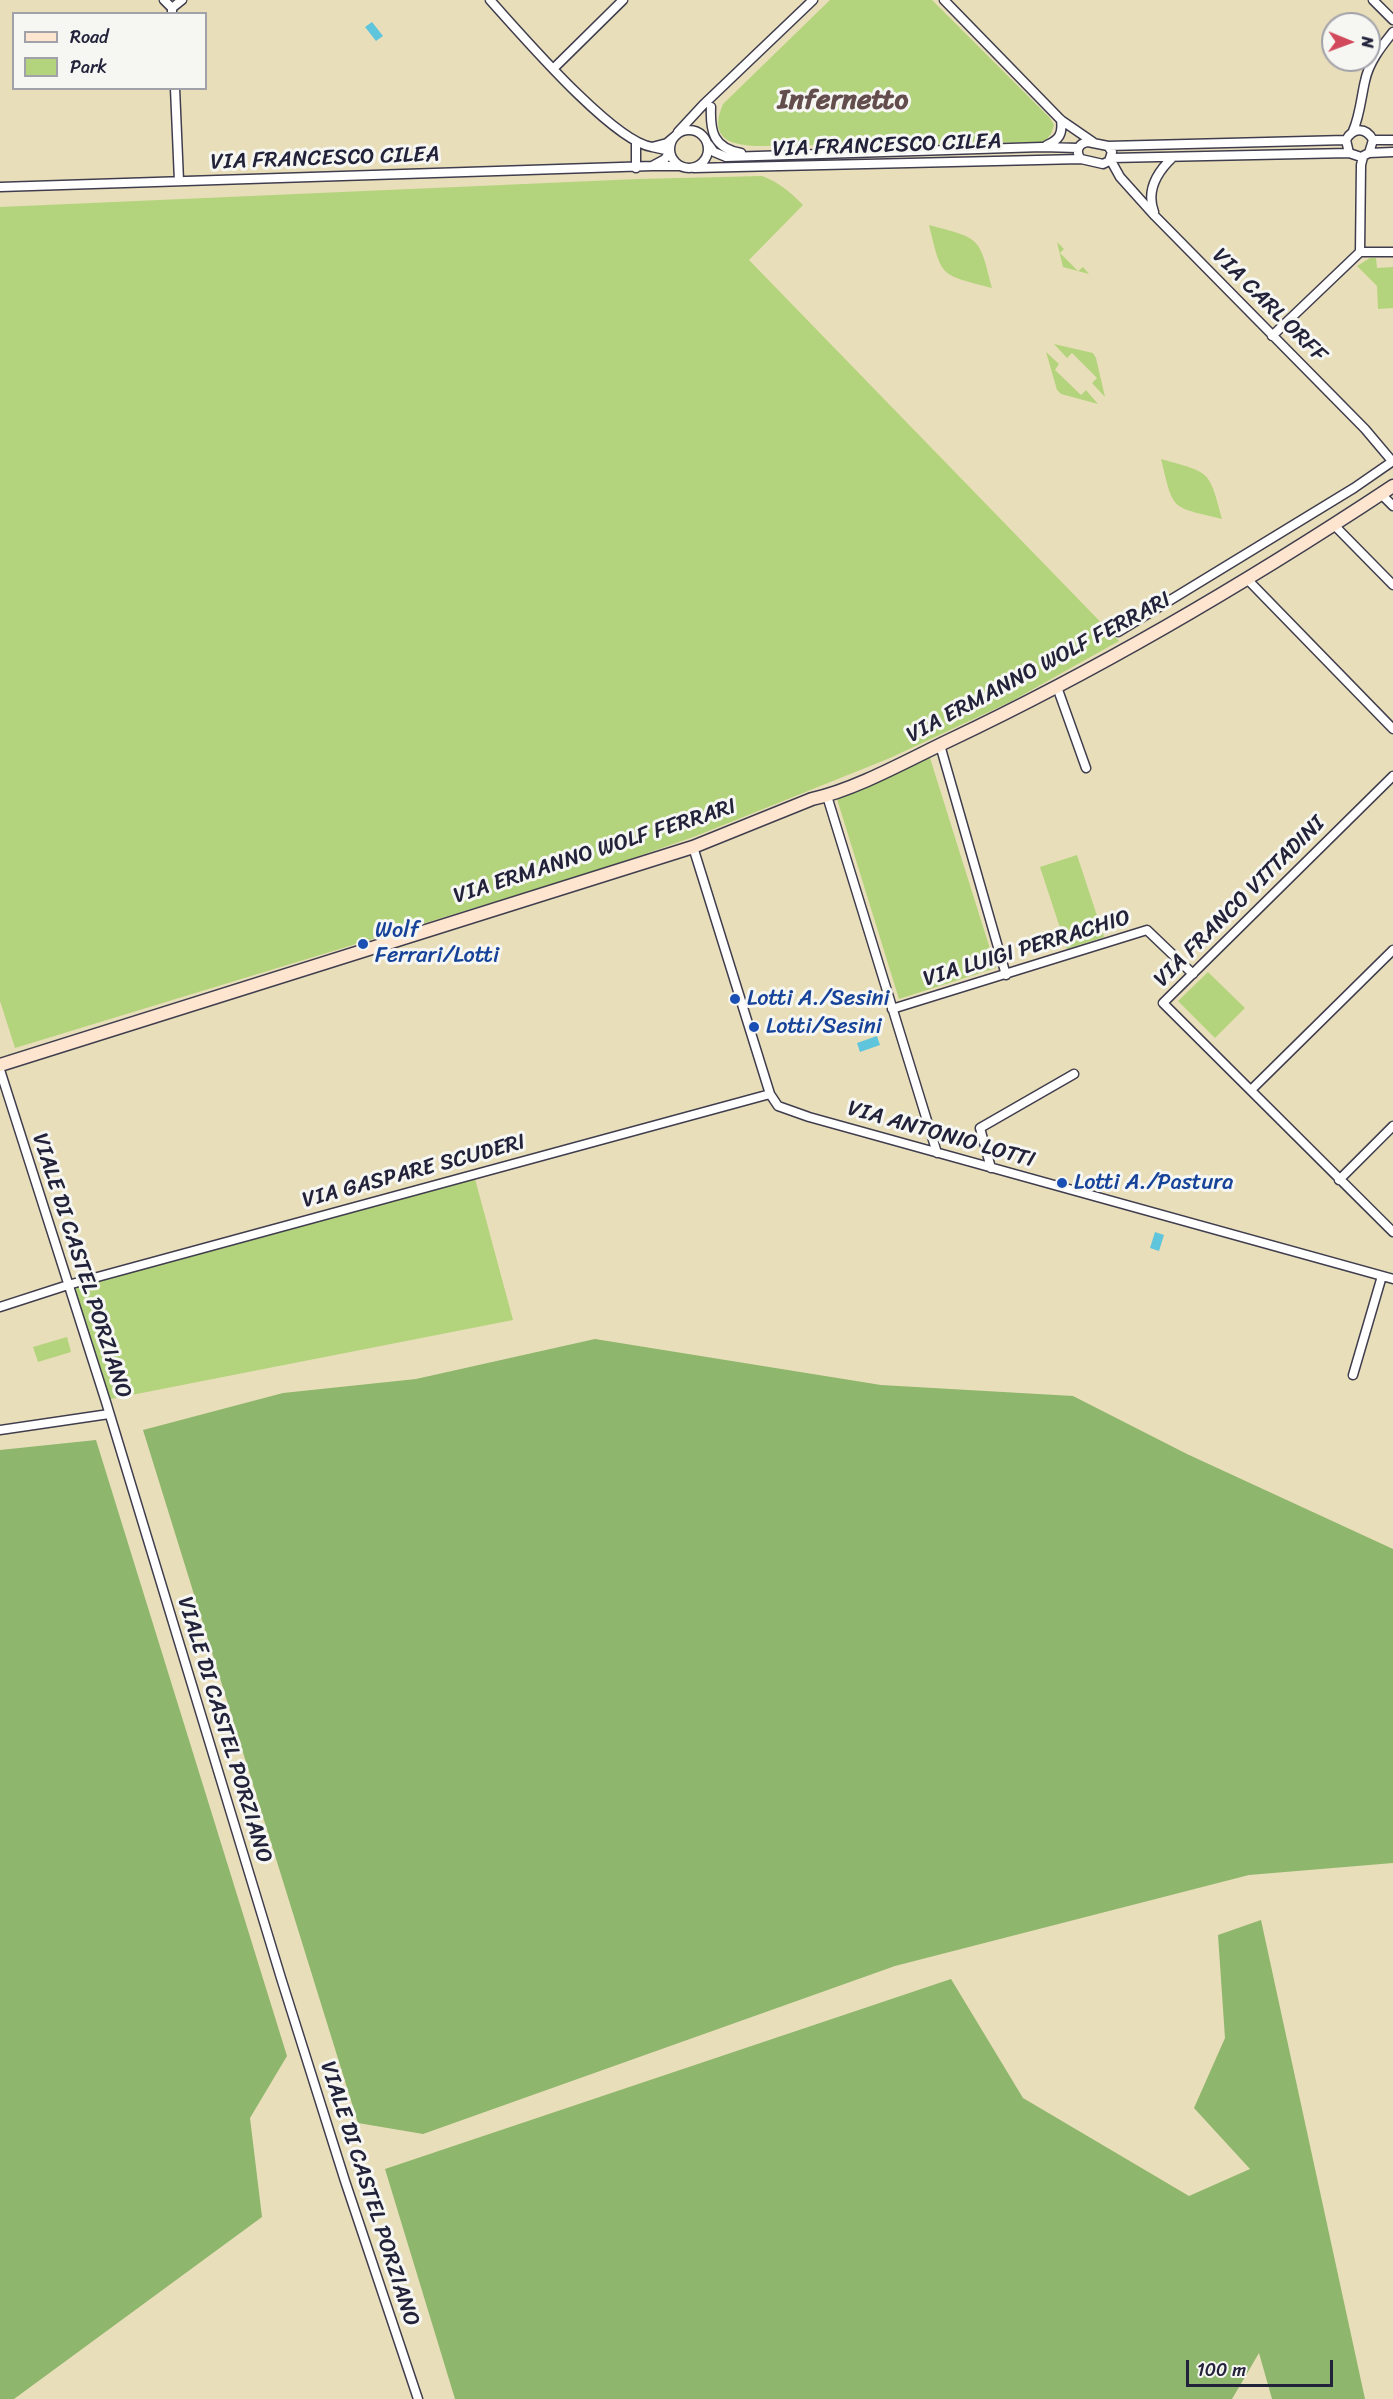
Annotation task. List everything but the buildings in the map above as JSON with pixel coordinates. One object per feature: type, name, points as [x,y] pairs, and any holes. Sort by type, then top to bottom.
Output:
[{"type":"street","points":[[164,0],[172,11],[182,0]]},
{"type":"street","points":[[490,0],[553,69],[619,132],[636,143],[670,151]]},
{"type":"street","points":[[553,69],[623,0]]},
{"type":"street","points":[[652,147],[667,143],[676,135],[703,105],[813,0]]},
{"type":"street","points":[[944,0],[1061,120],[1093,142],[1108,146],[1346,140]]},
{"type":"street","points":[[1373,0],[1393,20]]},
{"type":"street","points":[[1346,140],[1353,131],[1359,116],[1365,80],[1377,51],[1393,32]]},
{"type":"street","points":[[670,151],[675,162],[681,166],[694,168],[707,157],[711,107],[722,88]]},
{"type":"street","points":[[175,90],[178,181]]},
{"type":"street","name":"VIA FRANCESCO CILEA","points":[[711,107],[710,128],[714,136],[735,152],[752,154]]},
{"type":"street","points":[[1359,116],[1364,131],[1372,140],[1393,140]]},
{"type":"street","points":[[1042,147],[1059,137],[1062,131],[1061,120]]},
{"type":"street","points":[[652,166],[665,159],[676,135],[690,129],[702,133],[707,141]]},
{"type":"street","points":[[1072,129],[1081,159]]},
{"type":"street","points":[[1353,131],[1364,131]]},
{"type":"street","points":[[1346,140],[1360,157]]},
{"type":"street","points":[[1360,252],[1360,157],[1372,140]]},
{"type":"street","name":"VIA FRANCESCO CILEA","points":[[707,141],[714,152],[726,157],[752,154],[1079,148],[1085,142],[1093,142]]},
{"type":"street","points":[[636,143],[636,168]]},
{"type":"street","points":[[1100,163],[1106,163],[1110,159],[1112,152],[1108,146]]},
{"type":"street","points":[[1110,159],[1360,157],[1393,152]]},
{"type":"street","points":[[1155,216],[1150,198],[1153,185],[1162,168],[1173,157]]},
{"type":"street","name":"VIA FRANCESCO CILEA","points":[[694,168],[1081,159],[1100,163]]},
{"type":"street","name":"VIA CARL ORFF","points":[[1110,159],[1120,177],[1155,216],[1365,429],[1393,461]]},
{"type":"street","name":"VIA CARL ORFF","points":[[1100,163],[1120,177]]},
{"type":"street","name":"VIA FRANCESCO CILEA","points":[[0,188],[681,166]]},
{"type":"street","points":[[1272,336],[1360,252],[1393,252]]},
{"type":"street","name":"VIA ERMANNO WOLF FERRARI","points":[[1118,632],[1354,488],[1393,461]]},
{"type":"street","name":"VIA ERMANNO WOLF FERRARI","points":[[0,1065],[693,848],[812,799],[827,796],[940,745],[1057,687],[1247,579],[1393,486]]},
{"type":"street","points":[[1381,494],[1393,506]]},
{"type":"street","points":[[1333,524],[1393,585]]},
{"type":"street","points":[[1247,579],[1393,729]]},
{"type":"street","points":[[1057,687],[1086,768]]},
{"type":"street","points":[[940,745],[1006,975]]},
{"type":"street","name":"VIA FRANCO VITTADINI","points":[[1393,776],[1163,1003],[1393,1232]]},
{"type":"street","points":[[827,796],[937,1153]]},
{"type":"street","points":[[693,848],[770,1094]]},
{"type":"street","name":"VIA LUIGI PERRACHIO","points":[[892,1010],[1147,930],[1193,974]]},
{"type":"street","points":[[1251,1090],[1393,950]]},
{"type":"street","name":"VIALE DI CASTEL PORZIANO","points":[[0,1070],[109,1414],[345,2181],[418,2399]]},
{"type":"street","points":[[992,1168],[980,1128],[1074,1074]]},
{"type":"street","name":"VIA ANTONIO LOTTI","points":[[770,1094],[778,1106],[809,1118],[1393,1279]]},
{"type":"street","name":"VIA GASPARE SCUDERI","points":[[0,1306],[68,1285],[770,1094]]},
{"type":"street","points":[[1339,1180],[1393,1126]]},
{"type":"street","points":[[1353,1375],[1382,1276]]},
{"type":"street","points":[[0,1430],[109,1414]]},
{"type":"green space","points":[[830,0],[932,0],[1050,118],[1054,125],[1051,134],[1044,142],[762,146],[740,144],[725,138],[720,133],[718,125],[723,104]]},
{"type":"green space","points":[[762,176],[784,188],[803,205],[749,260],[1119,641],[1010,702],[890,758],[696,836],[602,869],[15,1048],[0,1001],[0,207],[638,179]]},
{"type":"green space","points":[[929,225],[959,233],[975,242],[984,258],[992,288],[962,280],[946,271],[937,255]]},
{"type":"green space","points":[[1057,242],[1064,249],[1060,253],[1078,271],[1083,267],[1089,274],[1063,267]]},
{"type":"green space","points":[[1370,258],[1376,258],[1377,268],[1393,267],[1393,308],[1378,309],[1377,286],[1357,266]]},
{"type":"green space","points":[[1054,344],[1093,353],[1105,397],[1092,383],[1097,378],[1072,353],[1067,358]]},
{"type":"green space","points":[[1046,352],[1059,364],[1055,370],[1081,395],[1086,390],[1098,404],[1061,394],[1057,390]]},
{"type":"green space","points":[[1161,459],[1189,467],[1205,476],[1214,490],[1222,519],[1192,512],[1177,504],[1172,498]]},
{"type":"green space","points":[[930,758],[996,968],[899,999],[837,799]]},
{"type":"green space","points":[[1077,855],[1104,937],[1067,949],[1040,867]]},
{"type":"green space","points":[[1208,972],[1245,1008],[1215,1038],[1178,1001]]},
{"type":"green space","points":[[474,1175],[513,1320],[106,1400],[68,1285]]},
{"type":"green space","points":[[67,1337],[71,1352],[38,1362],[33,1347]]},
{"type":"green space","points":[[595,1339],[881,1385],[1073,1396],[1187,1454],[1393,1549],[1393,1863],[1249,1875],[895,1966],[423,2134],[358,2123],[143,1430],[283,1393],[416,1379]]},
{"type":"green space","points":[[96,1440],[287,2056],[250,2118],[262,2217],[14,2399],[0,2399],[0,1450]]},
{"type":"green space","points":[[1261,1920],[1365,2399],[1272,2399],[1259,2353],[1232,2399],[455,2399],[385,2169],[951,1979],[1023,2098],[1189,2196],[1250,2169],[1194,2108],[1225,2038],[1218,1935]]},
{"type":"water","points":[[372,22],[383,36],[376,41],[365,27]]},
{"type":"water","points":[[877,1036],[880,1045],[860,1052],[857,1043]]},
{"type":"water","points":[[1155,1232],[1164,1235],[1159,1251],[1150,1248]]},
{"type":"place","name":"Wolf Ferrari/Lotti","points":[[363,944]]},
{"type":"place","name":"Lotti A./Sesini","points":[[735,999]]},
{"type":"place","name":"Lotti/Sesini","points":[[754,1027]]},
{"type":"place","name":"Lotti A./Pastura","points":[[1062,1183]]},
{"type":"district","name":"Infernetto","points":[[843,101]]}]
